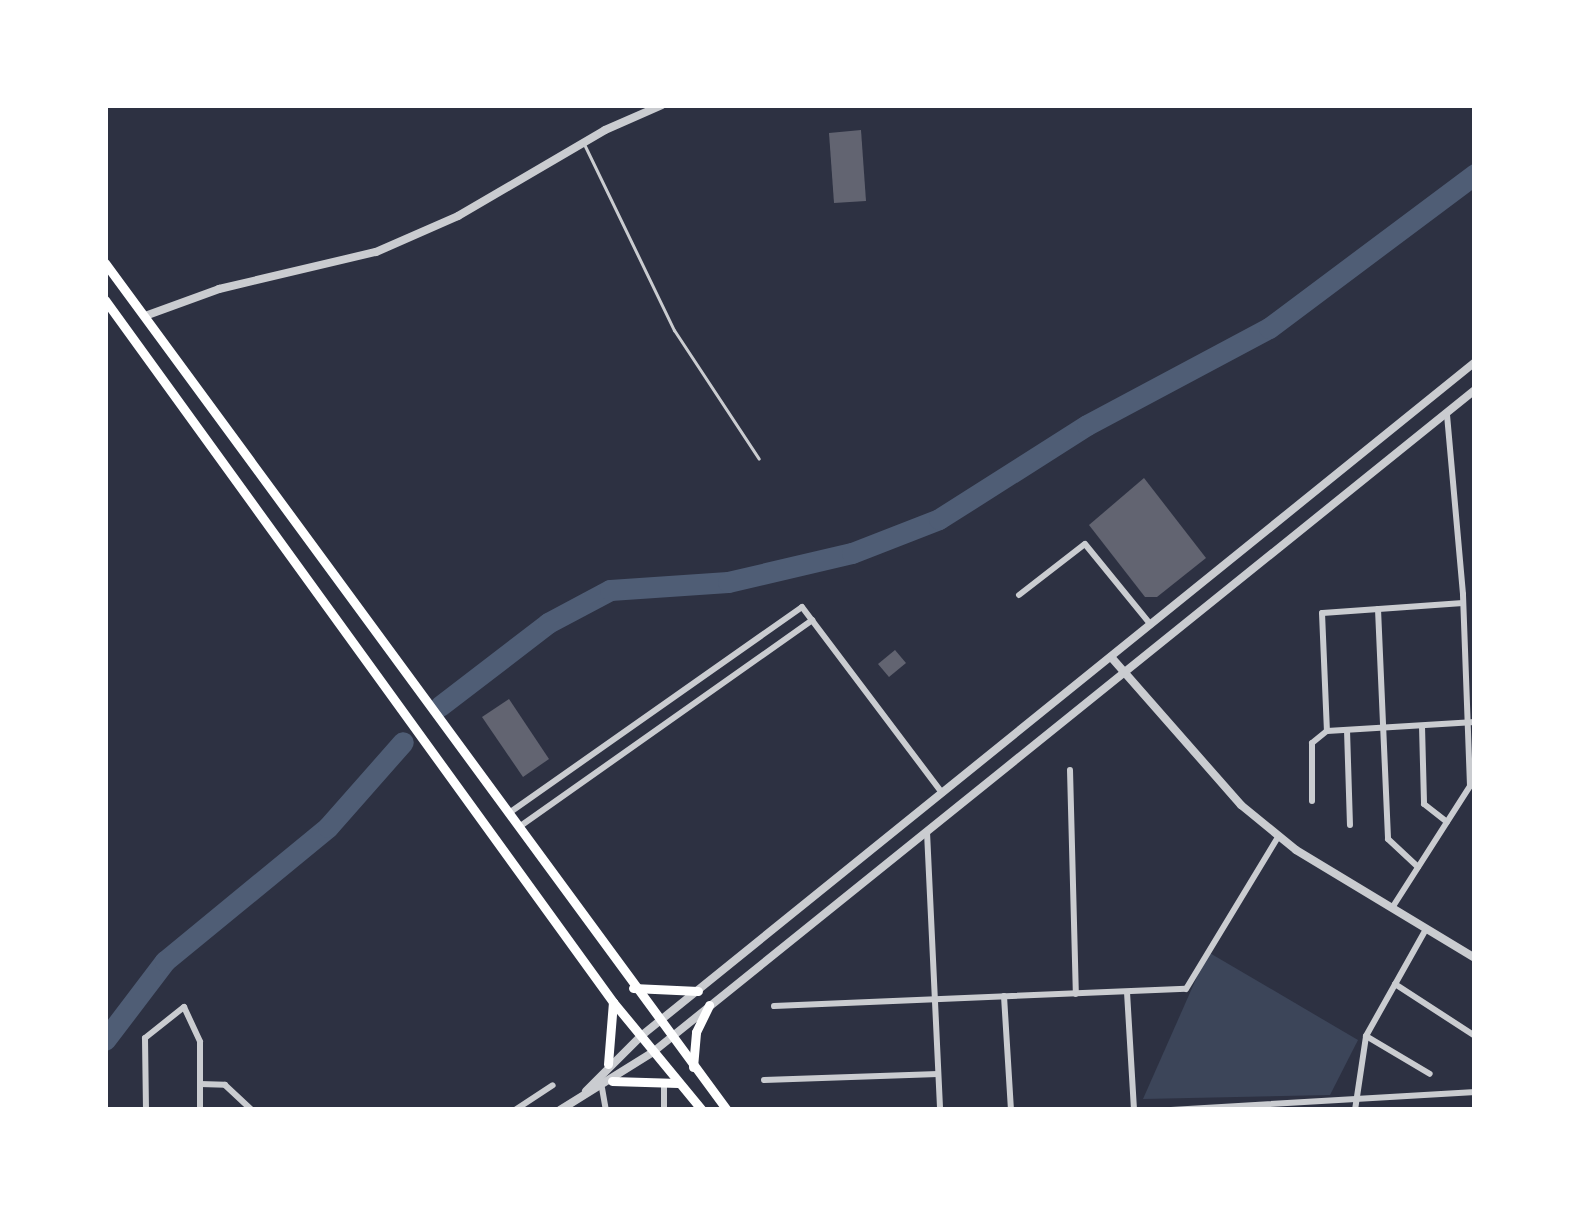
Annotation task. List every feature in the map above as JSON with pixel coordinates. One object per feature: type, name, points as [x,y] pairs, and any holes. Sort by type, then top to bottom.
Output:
[{"type":"main road","points":[[105,263],[632,988],[727,1110]]},
{"type":"main road","points":[[105,300],[613,1002],[702,1110]]},
{"type":"main road","points":[[632,988],[698,991]]},
{"type":"main road","points":[[608,1064],[613,1002]]},
{"type":"main road","points":[[693,1067],[695,1032],[709,1005]]},
{"type":"main road","points":[[607,1084],[680,1084]]},
{"type":"street","points":[[145,316],[219,290],[376,252],[458,216],[583,142],[662,105]]},
{"type":"street","points":[[582,1095],[608,1064],[658,1022],[1475,362]]},
{"type":"street","points":[[560,1110],[653,1052],[1475,390]]},
{"type":"street","points":[[1392,908],[1472,788],[1472,723],[1447,414]]},
{"type":"street","points":[[1019,595],[1084,544],[1150,625]]},
{"type":"street","points":[[1461,578],[1475,578]]},
{"type":"street","points":[[1327,731],[1322,613],[1463,603]]},
{"type":"street","points":[[506,815],[802,607],[942,793]]},
{"type":"street","points":[[1378,609],[1388,839],[1418,867]]},
{"type":"street","points":[[516,829],[812,620]]},
{"type":"street","points":[[1111,656],[1227,791],[1279,836],[1475,958]]},
{"type":"street","points":[[1312,801],[1312,743],[1327,731],[1472,723]]},
{"type":"street","points":[[1422,726],[1424,803],[1447,822]]},
{"type":"street","points":[[1347,730],[1350,825]]},
{"type":"street","points":[[616,737],[626,751]]},
{"type":"street","points":[[1070,770],[1076,994]]},
{"type":"street","points":[[526,801],[536,814]]},
{"type":"street","points":[[927,828],[940,1110]]},
{"type":"street","points":[[774,1006],[1186,989],[1279,836]]},
{"type":"street","points":[[1355,1110],[1366,1036],[1426,929]]},
{"type":"street","points":[[710,981],[708,990],[719,996]]},
{"type":"street","points":[[1395,984],[1475,1036]]},
{"type":"street","points":[[1127,992],[1133,1110]]},
{"type":"street","points":[[1004,996],[1011,1110]]},
{"type":"street","points":[[146,1110],[145,1038],[184,1007],[200,1042],[200,1110]]},
{"type":"street","points":[[1366,1036],[1430,1074]]},
{"type":"street","points":[[764,1081],[938,1074]]},
{"type":"street","points":[[664,1081],[664,1110]]},
{"type":"street","points":[[200,1084],[225,1085],[252,1110]]},
{"type":"street","points":[[606,1110],[607,1084]]},
{"type":"street","points":[[515,1110],[554,1085]]},
{"type":"street","points":[[1171,1110],[1475,1092]]},
{"type":"lane","points":[[583,142],[674,330],[759,459]]},
{"type":"shaded area","points":[[1208,952],[1358,1040],[1330,1095],[1143,1099]]},
{"type":"building","points":[[861,130],[866,201],[834,203],[829,133]]},
{"type":"building","points":[[1144,478],[1206,558],[1157,597],[1145,597],[1089,525]]},
{"type":"building","points":[[895,650],[906,663],[889,677],[878,664]]},
{"type":"building","points":[[509,699],[549,759],[523,777],[482,717]]},
{"type":"waterway","points":[[440,706],[548,623],[610,590],[728,582],[852,553],[939,519],[1087,425],[1269,328],[1475,174]]},
{"type":"waterway","points":[[105,1040],[165,961],[328,827],[403,742]]}]
